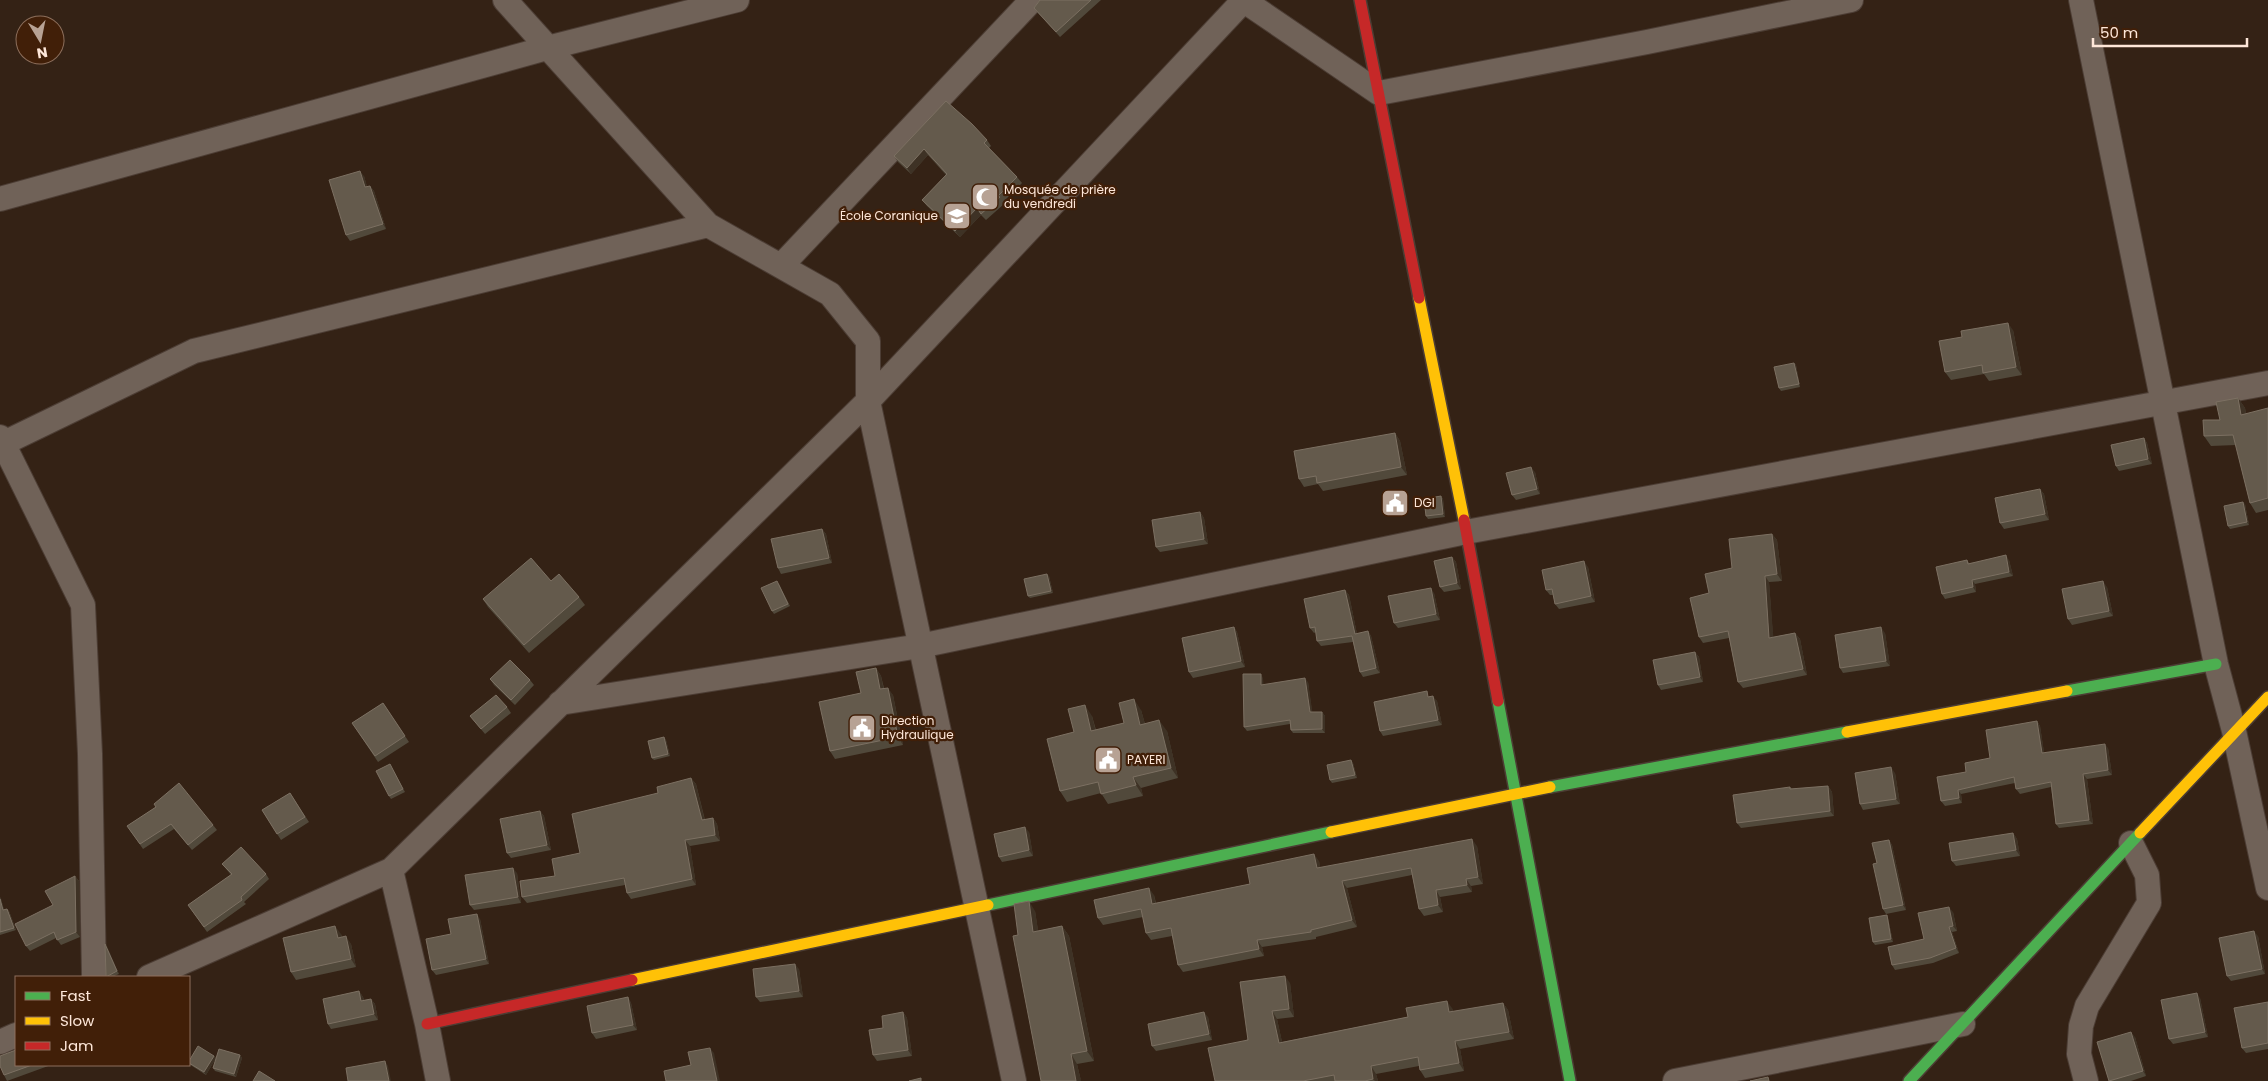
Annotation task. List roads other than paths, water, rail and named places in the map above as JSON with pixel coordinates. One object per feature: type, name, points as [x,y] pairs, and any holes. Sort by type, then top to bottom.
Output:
[{"type":"street","points":[[505,0],[546,48],[708,225],[830,294],[868,341],[868,401],[1014,1081]]},
{"type":"street","points":[[0,199],[546,48],[737,0]]},
{"type":"street","points":[[781,266],[1032,0]]},
{"type":"street","points":[[151,976],[391,870],[868,401],[1244,0],[1379,93],[1646,42],[1851,0]]},
{"type":"street","points":[[1360,0],[1466,532],[1570,1081]]},
{"type":"street","points":[[2081,0],[2216,664],[2234,731],[2268,888]]},
{"type":"street","points":[[94,976],[90,754],[83,605],[1,442],[194,351],[708,225]]},
{"type":"street","points":[[560,703],[920,646],[1466,532],[2268,382]]},
{"type":"street","points":[[427,1024],[976,906],[1515,794],[2216,664]]},
{"type":"street","points":[[1909,1081],[2234,731],[2268,697]]},
{"type":"street","points":[[2086,1081],[2079,1054],[2081,1026],[2087,1006],[2149,903],[2147,875],[2131,843]]},
{"type":"street","points":[[391,870],[427,1024],[438,1081]]},
{"type":"street","points":[[1675,1081],[1963,1024]]},
{"type":"street","points":[[0,1042],[15,1035]]},
{"type":"place","name":"Mosquée de prière du vendredi","points":[[985,197]]},
{"type":"place","name":"École Coranique","points":[[957,216]]},
{"type":"place","name":"DGI","points":[[1395,503]]},
{"type":"place","name":"Direction Hydraulique","points":[[862,728]]},
{"type":"place","name":"PAYERI","points":[[1108,760]]}]
